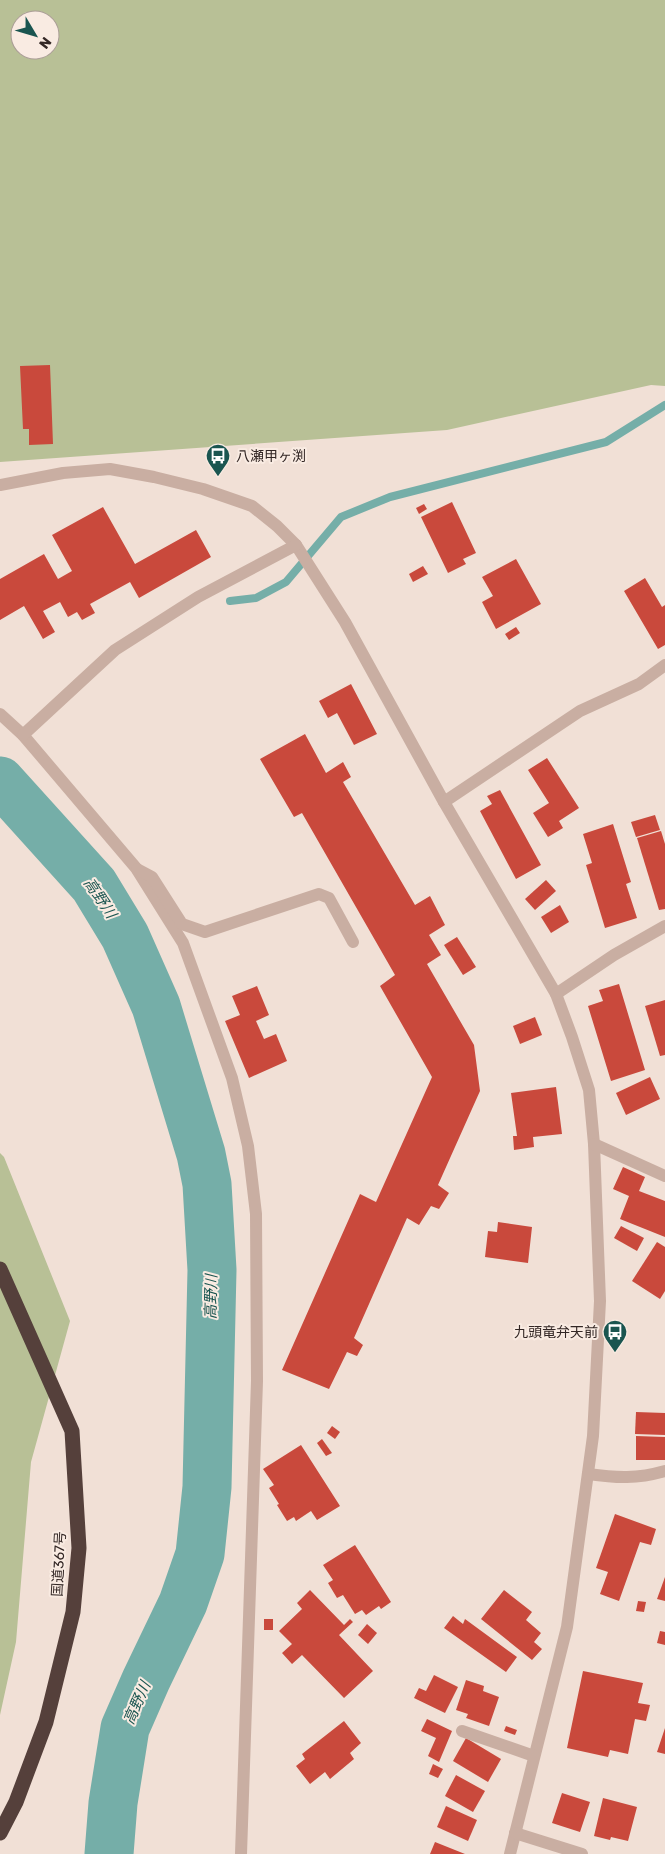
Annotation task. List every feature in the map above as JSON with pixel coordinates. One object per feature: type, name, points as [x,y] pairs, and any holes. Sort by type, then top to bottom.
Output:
[{"type":"highway","name":"国道367号","points":[[0,1269],[72,1432],[79,1548],[73,1612],[46,1722],[16,1802],[0,1833]]},
{"type":"street","points":[[0,485],[63,473],[110,469],[203,489],[252,506],[277,526],[296,545],[345,622],[444,802],[556,994],[589,1090],[594,1144],[600,1301],[593,1436],[567,1627],[510,1854]]},
{"type":"street","points":[[23,735],[115,650],[198,597],[296,545]]},
{"type":"street","points":[[444,802],[580,711],[639,684],[665,664]]},
{"type":"street","points":[[0,714],[23,735],[136,868],[183,944],[232,1078],[248,1146],[256,1214],[257,1381],[242,1854]]},
{"type":"street","points":[[136,868],[152,877],[182,924],[193,929],[205,932],[319,894],[329,898],[353,942]]},
{"type":"street","points":[[556,994],[614,954],[665,926]]},
{"type":"street","points":[[594,1144],[665,1176]]},
{"type":"street","points":[[588,1474],[623,1478],[665,1472]]},
{"type":"street","points":[[462,1731],[534,1756]]},
{"type":"street","points":[[515,1833],[582,1854]]},
{"type":"green space","points":[[0,0],[665,0],[665,386],[651,385],[447,430],[0,462]]},
{"type":"green space","points":[[0,1153],[4,1157],[70,1321],[31,1462],[16,1642],[0,1715]]},
{"type":"building","points":[[50,365],[53,444],[29,445],[29,429],[23,429],[20,366]]},
{"type":"building","points":[[452,502],[476,553],[463,559],[466,564],[448,573],[421,517]]},
{"type":"building","points":[[424,504],[427,509],[419,514],[416,508]]},
{"type":"building","points":[[103,507],[135,564],[196,530],[211,557],[139,598],[130,582],[90,604],[95,613],[82,620],[77,612],[68,617],[60,602],[43,611],[55,632],[43,639],[24,606],[0,620],[0,579],[44,554],[58,579],[72,571],[52,535]]},
{"type":"building","points":[[516,559],[541,604],[496,629],[482,602],[493,596],[482,577]]},
{"type":"building","points":[[423,566],[428,574],[413,582],[409,574]]},
{"type":"building","points":[[645,578],[662,607],[665,605],[665,645],[658,649],[624,591]]},
{"type":"building","points":[[516,627],[520,633],[509,640],[505,634]]},
{"type":"building","points":[[351,684],[377,734],[354,745],[337,713],[328,718],[319,701]]},
{"type":"building","points":[[305,734],[326,773],[343,762],[351,777],[343,782],[415,905],[430,896],[445,925],[429,935],[441,955],[427,964],[474,1045],[480,1091],[438,1185],[449,1193],[439,1209],[431,1206],[419,1225],[407,1218],[354,1338],[363,1345],[357,1356],[347,1352],[329,1389],[282,1370],[360,1194],[376,1202],[432,1077],[380,986],[395,975],[302,813],[294,817],[260,759]]},
{"type":"building","points":[[547,758],[579,808],[559,821],[563,828],[548,837],[533,813],[549,803],[528,770]]},
{"type":"building","points":[[500,790],[541,865],[516,879],[480,811],[492,804],[487,796]]},
{"type":"building","points":[[655,815],[660,830],[636,837],[631,822]]},
{"type":"building","points":[[613,824],[631,882],[626,884],[637,918],[605,928],[586,865],[592,863],[583,834]]},
{"type":"building","points":[[661,831],[665,844],[665,909],[659,910],[637,838]]},
{"type":"building","points":[[546,880],[556,891],[535,910],[525,899]]},
{"type":"building","points":[[560,905],[569,922],[551,933],[541,917]]},
{"type":"building","points":[[457,937],[476,967],[463,975],[444,945]]},
{"type":"building","points":[[619,984],[645,1070],[611,1081],[588,1006],[603,1001],[599,990]]},
{"type":"building","points":[[257,986],[269,1015],[256,1021],[264,1039],[276,1034],[287,1061],[249,1078],[225,1021],[240,1015],[232,996]]},
{"type":"building","points":[[665,1000],[665,1055],[660,1056],[645,1006]]},
{"type":"building","points":[[535,1017],[542,1035],[520,1044],[513,1026]]},
{"type":"building","points":[[650,1077],[660,1099],[626,1115],[616,1093]]},
{"type":"building","points":[[556,1087],[562,1134],[533,1137],[534,1147],[514,1150],[513,1136],[517,1136],[511,1093]]},
{"type":"building","points":[[623,1167],[645,1177],[639,1191],[665,1201],[665,1237],[620,1219],[629,1196],[613,1189]]},
{"type":"building","points":[[498,1222],[532,1227],[528,1263],[485,1257],[488,1231],[497,1232]]},
{"type":"building","points":[[621,1226],[644,1238],[637,1251],[614,1238]]},
{"type":"building","points":[[657,1242],[665,1247],[665,1291],[660,1299],[632,1281]]},
{"type":"building","points":[[636,1412],[665,1413],[665,1435],[635,1434]]},
{"type":"building","points":[[332,1426],[340,1432],[335,1439],[327,1433]]},
{"type":"building","points":[[636,1436],[665,1437],[665,1460],[636,1460]]},
{"type":"building","points":[[322,1439],[332,1453],[326,1456],[317,1443]]},
{"type":"building","points":[[301,1445],[340,1506],[317,1520],[311,1511],[296,1521],[294,1517],[287,1521],[269,1488],[274,1485],[263,1469]]},
{"type":"building","points":[[615,1514],[656,1529],[651,1545],[640,1542],[619,1601],[600,1594],[608,1572],[596,1568]]},
{"type":"building","points":[[355,1545],[391,1602],[381,1609],[379,1606],[366,1615],[362,1610],[355,1614],[343,1595],[337,1598],[328,1583],[333,1580],[323,1565]]},
{"type":"building","points":[[665,1577],[665,1601],[657,1599]]},
{"type":"building","points":[[310,1590],[344,1625],[350,1619],[353,1622],[339,1635],[373,1671],[344,1698],[302,1655],[292,1664],[282,1653],[292,1644],[279,1631],[302,1609],[297,1603]]},
{"type":"building","points":[[504,1590],[532,1612],[526,1620],[541,1633],[534,1642],[542,1649],[532,1660],[481,1619]]},
{"type":"building","points":[[638,1601],[646,1602],[644,1612],[636,1611]]},
{"type":"building","points":[[453,1616],[463,1624],[465,1619],[517,1657],[506,1672],[444,1628]]},
{"type":"building","points":[[264,1619],[273,1619],[273,1630],[264,1630]]},
{"type":"building","points":[[367,1624],[377,1633],[368,1644],[358,1635]]},
{"type":"building","points":[[660,1631],[665,1632],[665,1645],[657,1643]]},
{"type":"building","points":[[583,1671],[643,1683],[638,1703],[650,1705],[646,1721],[635,1719],[628,1754],[610,1750],[608,1757],[567,1748]]},
{"type":"building","points":[[434,1675],[458,1687],[445,1713],[414,1698],[419,1688],[426,1691]]},
{"type":"building","points":[[466,1680],[484,1686],[483,1691],[499,1697],[489,1726],[466,1718],[468,1714],[456,1710]]},
{"type":"building","points":[[427,1719],[452,1731],[439,1762],[428,1756],[436,1738],[421,1731]]},
{"type":"building","points":[[344,1721],[361,1743],[350,1753],[354,1759],[330,1779],[325,1772],[310,1784],[296,1766],[305,1759],[302,1754]]},
{"type":"building","points":[[506,1726],[517,1730],[515,1735],[504,1731]]},
{"type":"building","points":[[665,1728],[665,1754],[657,1752]]},
{"type":"building","points":[[466,1738],[501,1759],[488,1782],[453,1761]]},
{"type":"building","points":[[433,1764],[443,1769],[438,1778],[429,1774]]},
{"type":"building","points":[[456,1775],[485,1791],[473,1812],[445,1796]]},
{"type":"building","points":[[562,1793],[590,1802],[580,1832],[552,1823]]},
{"type":"building","points":[[603,1798],[637,1807],[628,1841],[611,1837],[610,1840],[594,1836]]},
{"type":"building","points":[[446,1806],[477,1820],[468,1841],[437,1827]]},
{"type":"building","points":[[435,1842],[465,1854],[430,1854]]},
{"type":"waterway","points":[[230,601],[256,598],[286,582],[341,517],[390,497],[606,442],[665,405]]},
{"type":"waterway","name":"高野川","points":[[0,781],[94,885],[125,936],[156,1006],[201,1154],[207,1184],[212,1270],[207,1487],[200,1554],[183,1603],[125,1728],[113,1803],[109,1854]]},
{"type":"place","name":"八瀬甲ヶ渕","points":[[218,477]]},
{"type":"place","name":"九頭竜弁天前","points":[[615,1353]]}]
